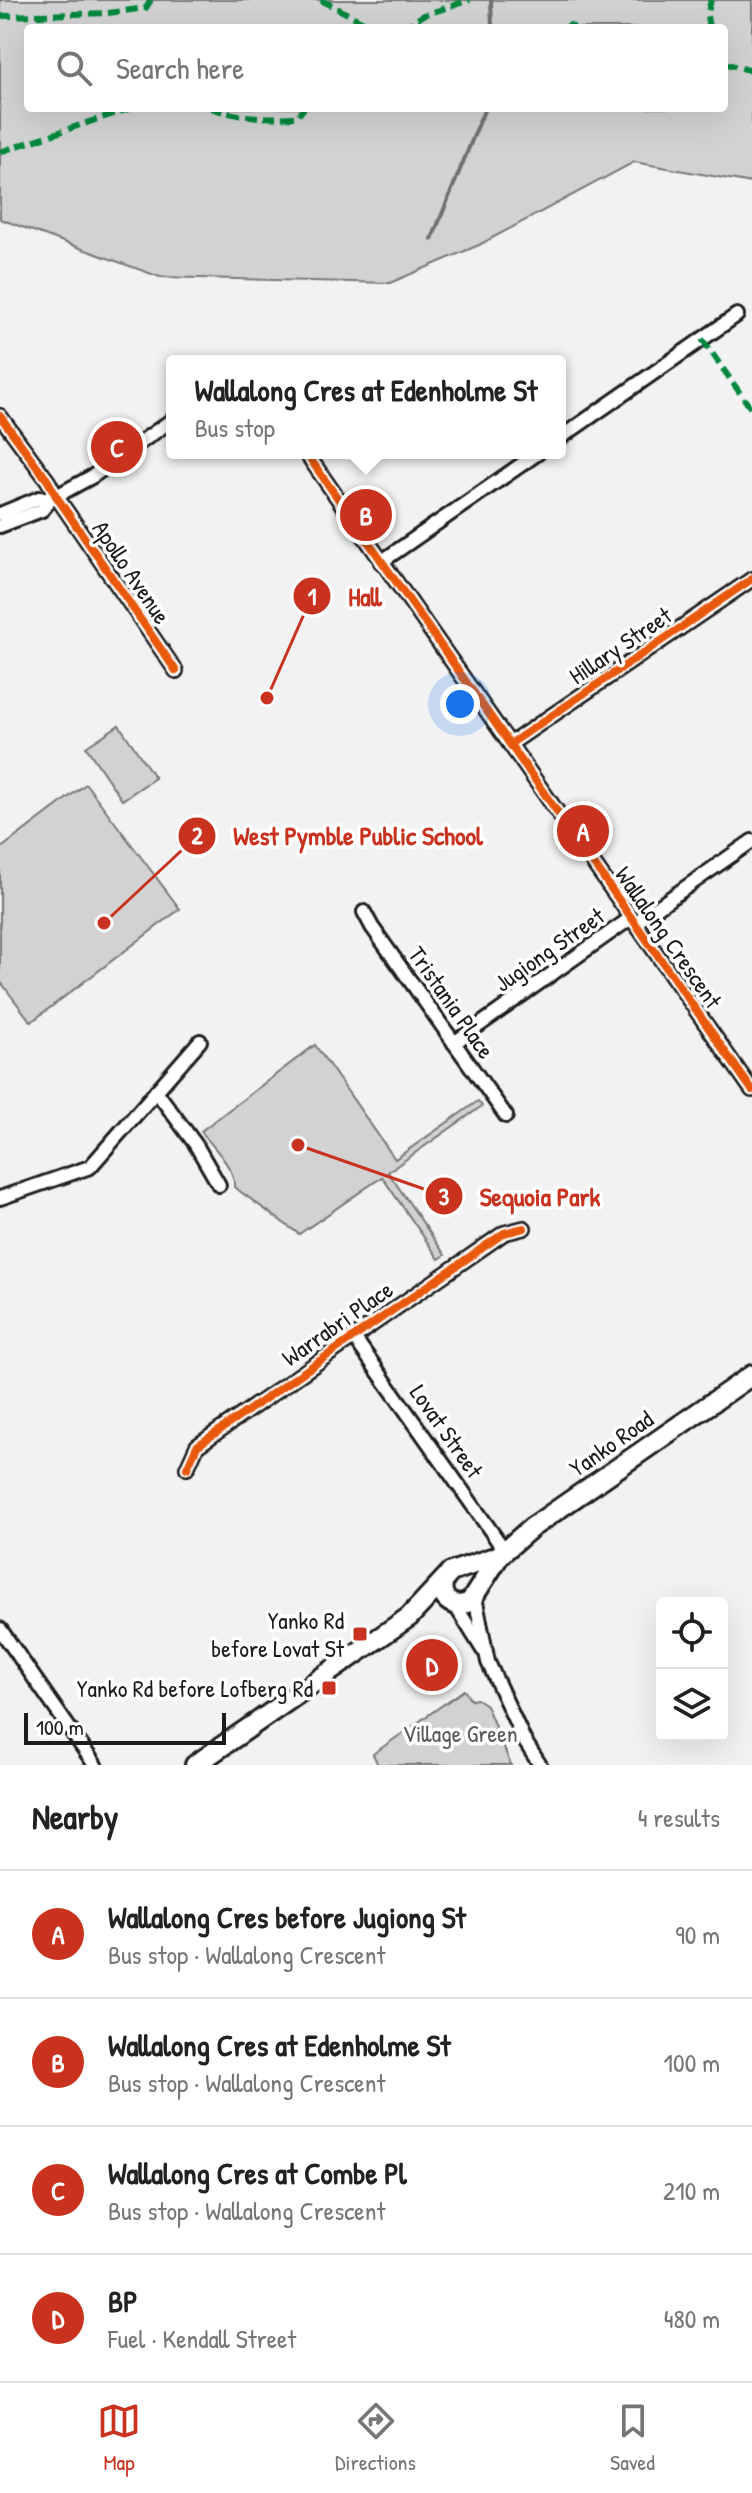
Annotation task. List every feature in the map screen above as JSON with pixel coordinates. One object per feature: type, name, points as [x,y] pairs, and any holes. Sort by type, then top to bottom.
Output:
[{"type":"main road","name":"Yanko Road","points":[[409,1617],[453,1604],[466,1604],[476,1594],[502,1553],[531,1528],[752,1375]]},
{"type":"main road","name":"Yanko Road","points":[[195,1765],[409,1617],[451,1572],[461,1571],[502,1553]]},
{"type":"main road","points":[[461,1571],[473,1577],[476,1594]]},
{"type":"main road","points":[[444,1580],[442,1593],[453,1604]]},
{"type":"street","points":[[566,434],[737,315]]},
{"type":"street","name":"Apollo Avenue","points":[[0,416],[48,481],[53,498],[176,671]]},
{"type":"street","points":[[0,526],[42,510],[53,498],[93,476],[166,424]]},
{"type":"street","name":"Wallalong Crescent","points":[[310,459],[752,1090]]},
{"type":"street","points":[[381,562],[529,459]]},
{"type":"street","points":[[0,514],[39,498],[53,498]]},
{"type":"street","name":"Hillary Street","points":[[510,744],[752,579]]},
{"type":"street","name":"Jugiong Street","points":[[454,1043],[752,841]]},
{"type":"street","name":"Tristania Place","points":[[364,912],[506,1116]]},
{"type":"street","points":[[0,1198],[90,1167],[200,1041]]},
{"type":"street","points":[[156,1091],[196,1145],[219,1185]]},
{"type":"street","name":"Warrabri Place","points":[[187,1468],[197,1446],[504,1233],[524,1228]]},
{"type":"street","name":"Lovat Street","points":[[353,1336],[502,1553]]},
{"type":"street","points":[[476,1594],[485,1653]]},
{"type":"street","points":[[453,1604],[485,1653],[524,1740],[540,1765]]},
{"type":"street","points":[[0,1629],[95,1765]]},
{"type":"street","points":[[524,1740],[530,1765]]},
{"type":"green space","points":[[0,0],[752,0],[752,183],[634,162],[479,245],[390,283],[160,277],[0,219]]},
{"type":"green space","points":[[119,725],[155,778],[122,800],[86,747]]},
{"type":"green space","points":[[86,784],[180,909],[31,1022],[0,981],[0,849]]},
{"type":"green space","points":[[315,1045],[395,1159],[478,1101],[482,1106],[388,1172],[445,1255],[439,1259],[382,1177],[299,1234],[234,1187],[227,1165],[201,1131]]},
{"type":"green space","name":"Village Green","points":[[464,1690],[471,1700],[477,1699],[486,1705],[511,1765],[378,1765],[373,1754]]},
{"type":"waterway","points":[[491,0],[492,24]]},
{"type":"waterway","points":[[432,239],[483,112]]},
{"type":"marked path","points":[[0,16],[108,13],[146,8],[151,0]]},
{"type":"marked path","points":[[321,0],[367,24]]},
{"type":"marked path","points":[[409,24],[424,15],[470,0]]},
{"type":"marked path","points":[[708,24],[711,0]]},
{"type":"marked path","points":[[728,64],[752,71]]},
{"type":"marked path","points":[[0,152],[119,112]]},
{"type":"marked path","points":[[226,112],[275,117],[297,117],[301,112]]},
{"type":"marked path","points":[[702,339],[752,410]]},
{"type":"cycle path","points":[[0,416],[48,481],[176,671]]},
{"type":"cycle path","points":[[310,459],[752,1090]]},
{"type":"cycle path","points":[[510,744],[752,579]]},
{"type":"cycle path","points":[[187,1468],[197,1446],[504,1233],[524,1228]]},
{"type":"place","name":"Wallalong Cres at Combe Pl","points":[[117,447]]},
{"type":"place","name":"Wallalong Cres at Edenholme St","points":[[366,515]]},
{"type":"place","name":"Hall","points":[[267,698]]},
{"type":"place","name":"Wallalong Cres before Jugiong St","points":[[583,831]]},
{"type":"place","name":"West Pymble Public School","points":[[104,923]]},
{"type":"place","name":"Sequoia Park","points":[[298,1145]]},
{"type":"place","name":"Yanko Rd before Lovat St","points":[[360,1634]]},
{"type":"place","name":"BP","points":[[432,1665]]},
{"type":"place","name":"Yanko Rd before Lofberg Rd","points":[[329,1688]]}]
